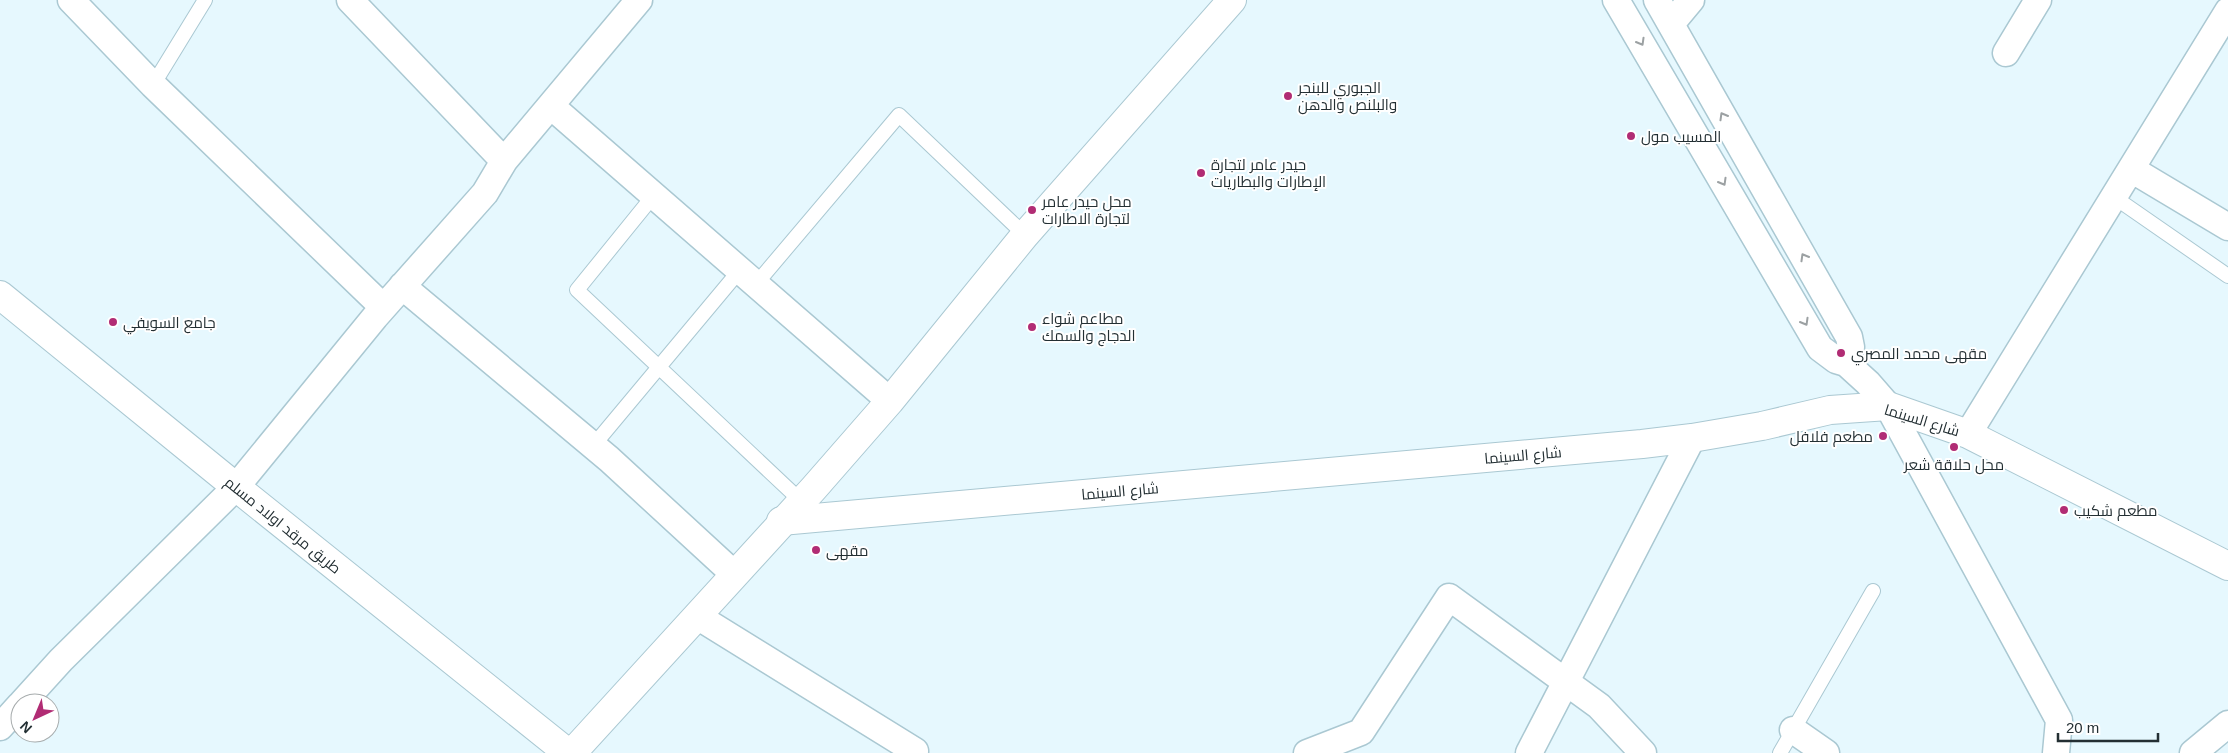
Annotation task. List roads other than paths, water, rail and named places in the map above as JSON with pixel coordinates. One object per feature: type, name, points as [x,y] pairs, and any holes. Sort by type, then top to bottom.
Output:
[{"type":"street","points":[[71,0],[153,84],[383,307]]},
{"type":"street","points":[[350,0],[504,161]]},
{"type":"street","points":[[570,753],[697,616],[890,401],[1025,236],[1232,0]]},
{"type":"street","points":[[1616,0],[1820,348],[1836,360],[1846,363],[1868,383],[1888,406],[2059,720],[2056,753]]},
{"type":"street","points":[[1657,0],[1849,337],[1851,347],[1846,363]]},
{"type":"street","points":[[1671,24],[1691,0]]},
{"type":"street","points":[[2006,53],[2038,0]]},
{"type":"street","points":[[31,693],[61,660],[236,487],[383,307],[485,193],[504,161],[551,106],[626,5]]},
{"type":"street","points":[[1968,434],[2228,11]]},
{"type":"street","points":[[551,106],[890,401]]},
{"type":"street","points":[[2131,169],[2228,227]]},
{"type":"street","points":[[402,286],[593,446],[734,574]]},
{"type":"street","name":"طريق مرقد اولاد مسلم","points":[[0,295],[236,487],[570,753]]},
{"type":"street","name":"شارع السينما","points":[[781,521],[1692,438],[1762,426],[1830,410],[1888,406],[1968,434],[2228,566]]},
{"type":"street","points":[[1529,753],[1692,438]]},
{"type":"street","points":[[1307,753],[1361,732],[1449,597],[1599,706],[1643,753]]},
{"type":"street","points":[[697,616],[915,751]]},
{"type":"street","points":[[0,727],[10,716]]},
{"type":"street","points":[[2193,753],[2228,724]]},
{"type":"street","points":[[1793,730],[1826,753]]},
{"type":"lane","points":[[153,84],[205,0]]},
{"type":"lane","points":[[593,446],[660,366],[748,277],[900,115],[1025,236]]},
{"type":"lane","points":[[654,196],[577,290],[660,366],[801,501]]},
{"type":"lane","points":[[2114,197],[2228,276]]},
{"type":"lane","points":[[1780,753],[1873,591]]},
{"type":"place","name":"الجبوري للبنجر والبلنص والدهن","points":[[1288,96]]},
{"type":"place","name":"المسيب مول","points":[[1631,136]]},
{"type":"place","name":"حيدر عامر لتجارة الإطارات والبطاريات","points":[[1201,173]]},
{"type":"place","name":"محل حيدر عامر لتجارة الاطارات","points":[[1032,210]]},
{"type":"place","name":"جامع السويفي","points":[[113,322]]},
{"type":"place","name":"مطاعم شواء الدجاج والسمك","points":[[1032,327]]},
{"type":"place","name":"مقهى محمد المصري","points":[[1841,353]]},
{"type":"place","name":"مطعم فلافل","points":[[1883,436]]},
{"type":"place","name":"محل حلاقة شعر","points":[[1954,447]]},
{"type":"place","name":"مطعم شكيب","points":[[2064,510]]},
{"type":"place","name":"مقهى","points":[[816,550]]}]
